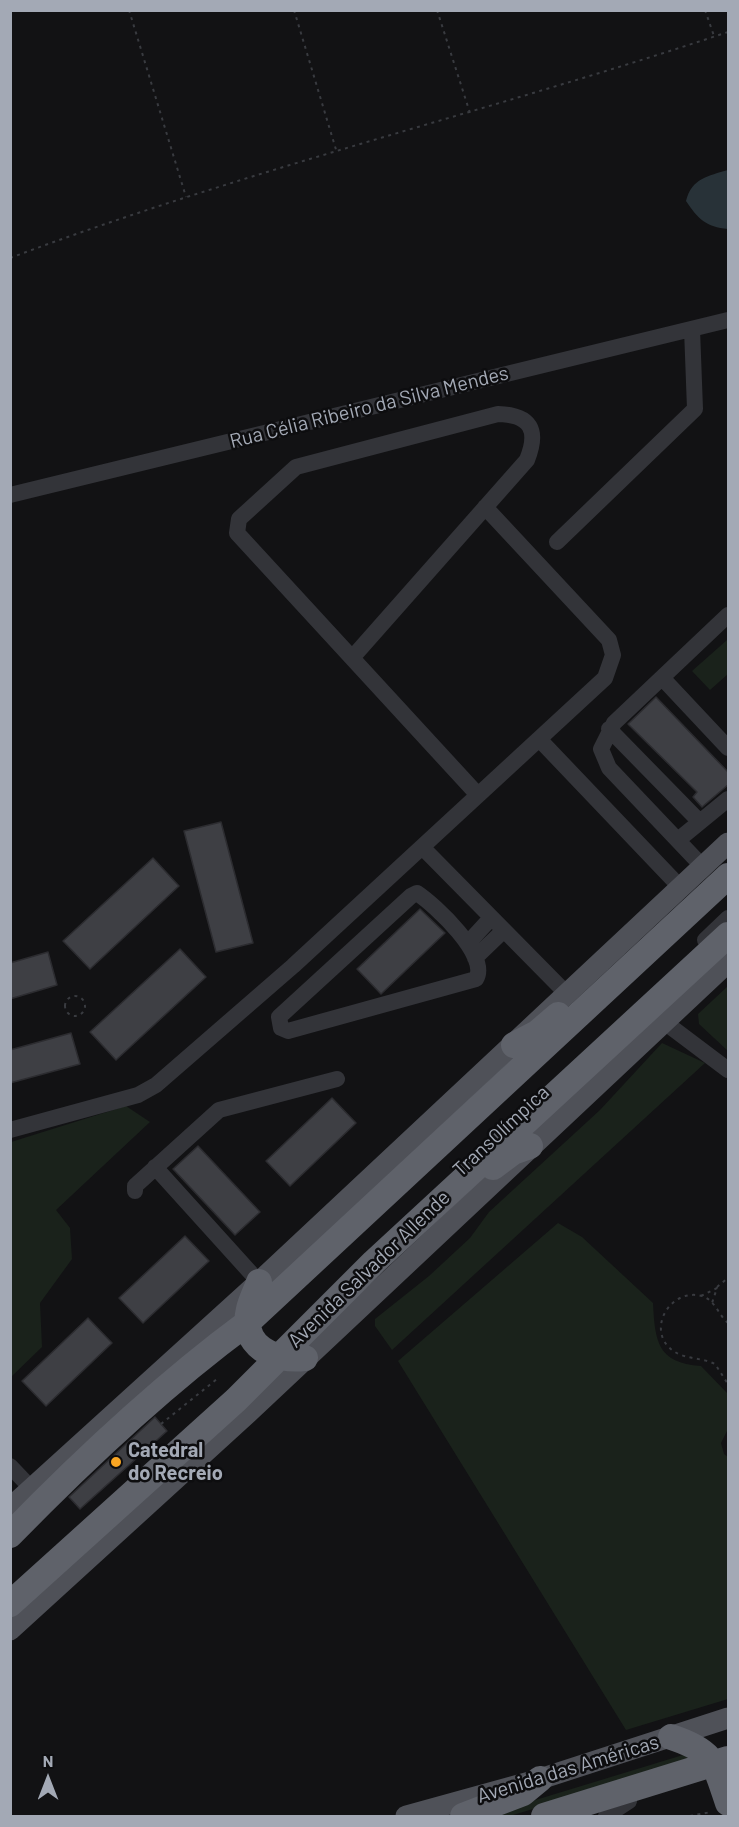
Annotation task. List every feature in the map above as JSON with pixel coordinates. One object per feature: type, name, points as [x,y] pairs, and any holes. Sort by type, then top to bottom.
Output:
[{"type":"highway","name":"Avenida Salvador Allende","points":[[10,1604],[236,1400],[259,1341],[729,876]]},
{"type":"highway","points":[[514,1045],[537,1033],[687,909],[702,903]]},
{"type":"highway","name":"Avenida Salvador Allende","points":[[10,1535],[87,1459],[211,1350],[259,1341],[374,1262],[729,934]]},
{"type":"highway","points":[[374,1262],[393,1253],[505,1157],[530,1146]]},
{"type":"highway","points":[[259,1282],[249,1310],[259,1341],[305,1358]]},
{"type":"highway","points":[[671,1737],[701,1748],[722,1765],[723,1808]]},
{"type":"highway","name":"Avenida das Américas","points":[[544,1816],[722,1765]]},
{"type":"highway","points":[[463,1816],[523,1793],[540,1779]]},
{"type":"main road","points":[[11,1506],[259,1282],[729,843]]},
{"type":"main road","name":"Avenida Salvador Allende","points":[[10,1630],[729,962]]},
{"type":"main road","name":"Avenida das Américas","points":[[406,1816],[540,1779],[729,1718]]},
{"type":"street","name":"Rua Célia Ribeiro da Silva Mendes","points":[[10,495],[729,320]]},
{"type":"street","points":[[557,542],[695,409],[692,329]]},
{"type":"street","points":[[352,658],[528,460],[534,441],[530,426],[522,418],[498,414],[296,468],[239,519],[237,533],[478,795]]},
{"type":"street","points":[[10,1130],[138,1095],[156,1085],[293,966],[605,678],[611,666],[612,646],[485,507]]},
{"type":"street","points":[[703,867],[603,759],[602,742],[609,729],[729,615]]},
{"type":"street","points":[[667,683],[729,748]]},
{"type":"street","points":[[609,729],[699,821]]},
{"type":"street","points":[[539,739],[681,888]]},
{"type":"street","points":[[678,840],[729,799]]},
{"type":"street","points":[[422,847],[567,994]]},
{"type":"street","name":"TransOlímpica","points":[[10,1590],[229,1392],[259,1341],[729,890]]},
{"type":"street","points":[[472,950],[419,894],[414,894],[279,1017],[279,1025],[288,1031],[476,979],[478,970],[472,950],[491,918]]},
{"type":"street","name":"TransOlímpica","points":[[10,1548],[101,1458],[206,1367],[259,1341],[729,918]]},
{"type":"street","points":[[472,950],[503,931]]},
{"type":"street","points":[[663,1021],[729,1070]]},
{"type":"street","points":[[135,1191],[135,1186],[219,1110],[337,1079]]},
{"type":"street","points":[[155,1167],[259,1282]]},
{"type":"street","points":[[10,1466],[31,1488]]},
{"type":"street","points":[[576,1816],[629,1801],[722,1765]]},
{"type":"street","points":[[606,1816],[629,1801]]},
{"type":"path","points":[[129,10],[186,197]]},
{"type":"path","points":[[294,10],[337,153]]},
{"type":"path","points":[[437,10],[470,113]]},
{"type":"path","points":[[705,10],[714,37]]},
{"type":"path","points":[[10,258],[186,197],[539,94],[729,32]]},
{"type":"path","points":[[70,998],[80,998],[85,1002],[85,1009],[81,1015],[72,1016],[67,1012],[66,1002],[70,998]]},
{"type":"path","points":[[729,1278],[702,1296],[678,1299],[669,1305],[663,1317],[662,1335],[675,1352],[715,1364],[729,1384]]},
{"type":"path","points":[[712,1303],[717,1287]]},
{"type":"path","points":[[702,1296],[712,1303],[729,1323]]},
{"type":"path","points":[[161,1424],[217,1379]]},
{"type":"path","points":[[690,1816],[723,1808]]},
{"type":"shaded area","points":[[728,170],[728,229],[703,221],[686,201],[692,187],[702,179]]},
{"type":"shaded area","points":[[727,640],[728,674],[710,690],[692,671]]},
{"type":"shaded area","points":[[728,986],[728,1051],[699,1024],[698,1014]]},
{"type":"shaded area","points":[[662,1043],[705,1063],[392,1350],[375,1326],[375,1319],[429,1276],[470,1238],[489,1212],[600,1110]]},
{"type":"shaded area","points":[[126,1106],[150,1122],[56,1210],[70,1228],[72,1259],[40,1303],[42,1347],[11,1377],[11,1142]]},
{"type":"shaded area","points":[[558,1223],[582,1237],[653,1303],[657,1339],[667,1355],[686,1364],[701,1366],[728,1394],[728,1429],[721,1443],[724,1454],[728,1457],[728,1699],[626,1730],[398,1361]]},
{"type":"shaded area","points":[[683,1755],[696,1759],[510,1816],[483,1816]]},
{"type":"building","points":[[656,697],[729,773],[729,784],[702,807],[693,797],[697,792],[628,724]]},
{"type":"building","points":[[221,822],[253,943],[216,952],[184,831]]},
{"type":"building","points":[[153,858],[179,886],[90,969],[63,941]]},
{"type":"building","points":[[420,909],[445,933],[381,994],[357,969]]},
{"type":"building","points":[[180,949],[206,977],[116,1060],[90,1032]]},
{"type":"building","points":[[48,952],[57,985],[10,999],[10,963]]},
{"type":"building","points":[[71,1033],[80,1064],[10,1083],[10,1050]]},
{"type":"building","points":[[332,1098],[356,1123],[290,1186],[266,1161]]},
{"type":"building","points":[[198,1146],[260,1212],[235,1235],[173,1169]]},
{"type":"building","points":[[185,1236],[209,1261],[143,1323],[119,1298]]},
{"type":"building","points":[[88,1318],[112,1343],[46,1406],[22,1381]]},
{"type":"building","name":"Catedral do Recreio","points":[[155,1417],[167,1431],[80,1509],[69,1497]]},
{"type":"place","name":"Catedral do Recreio","points":[[116,1462]]}]
